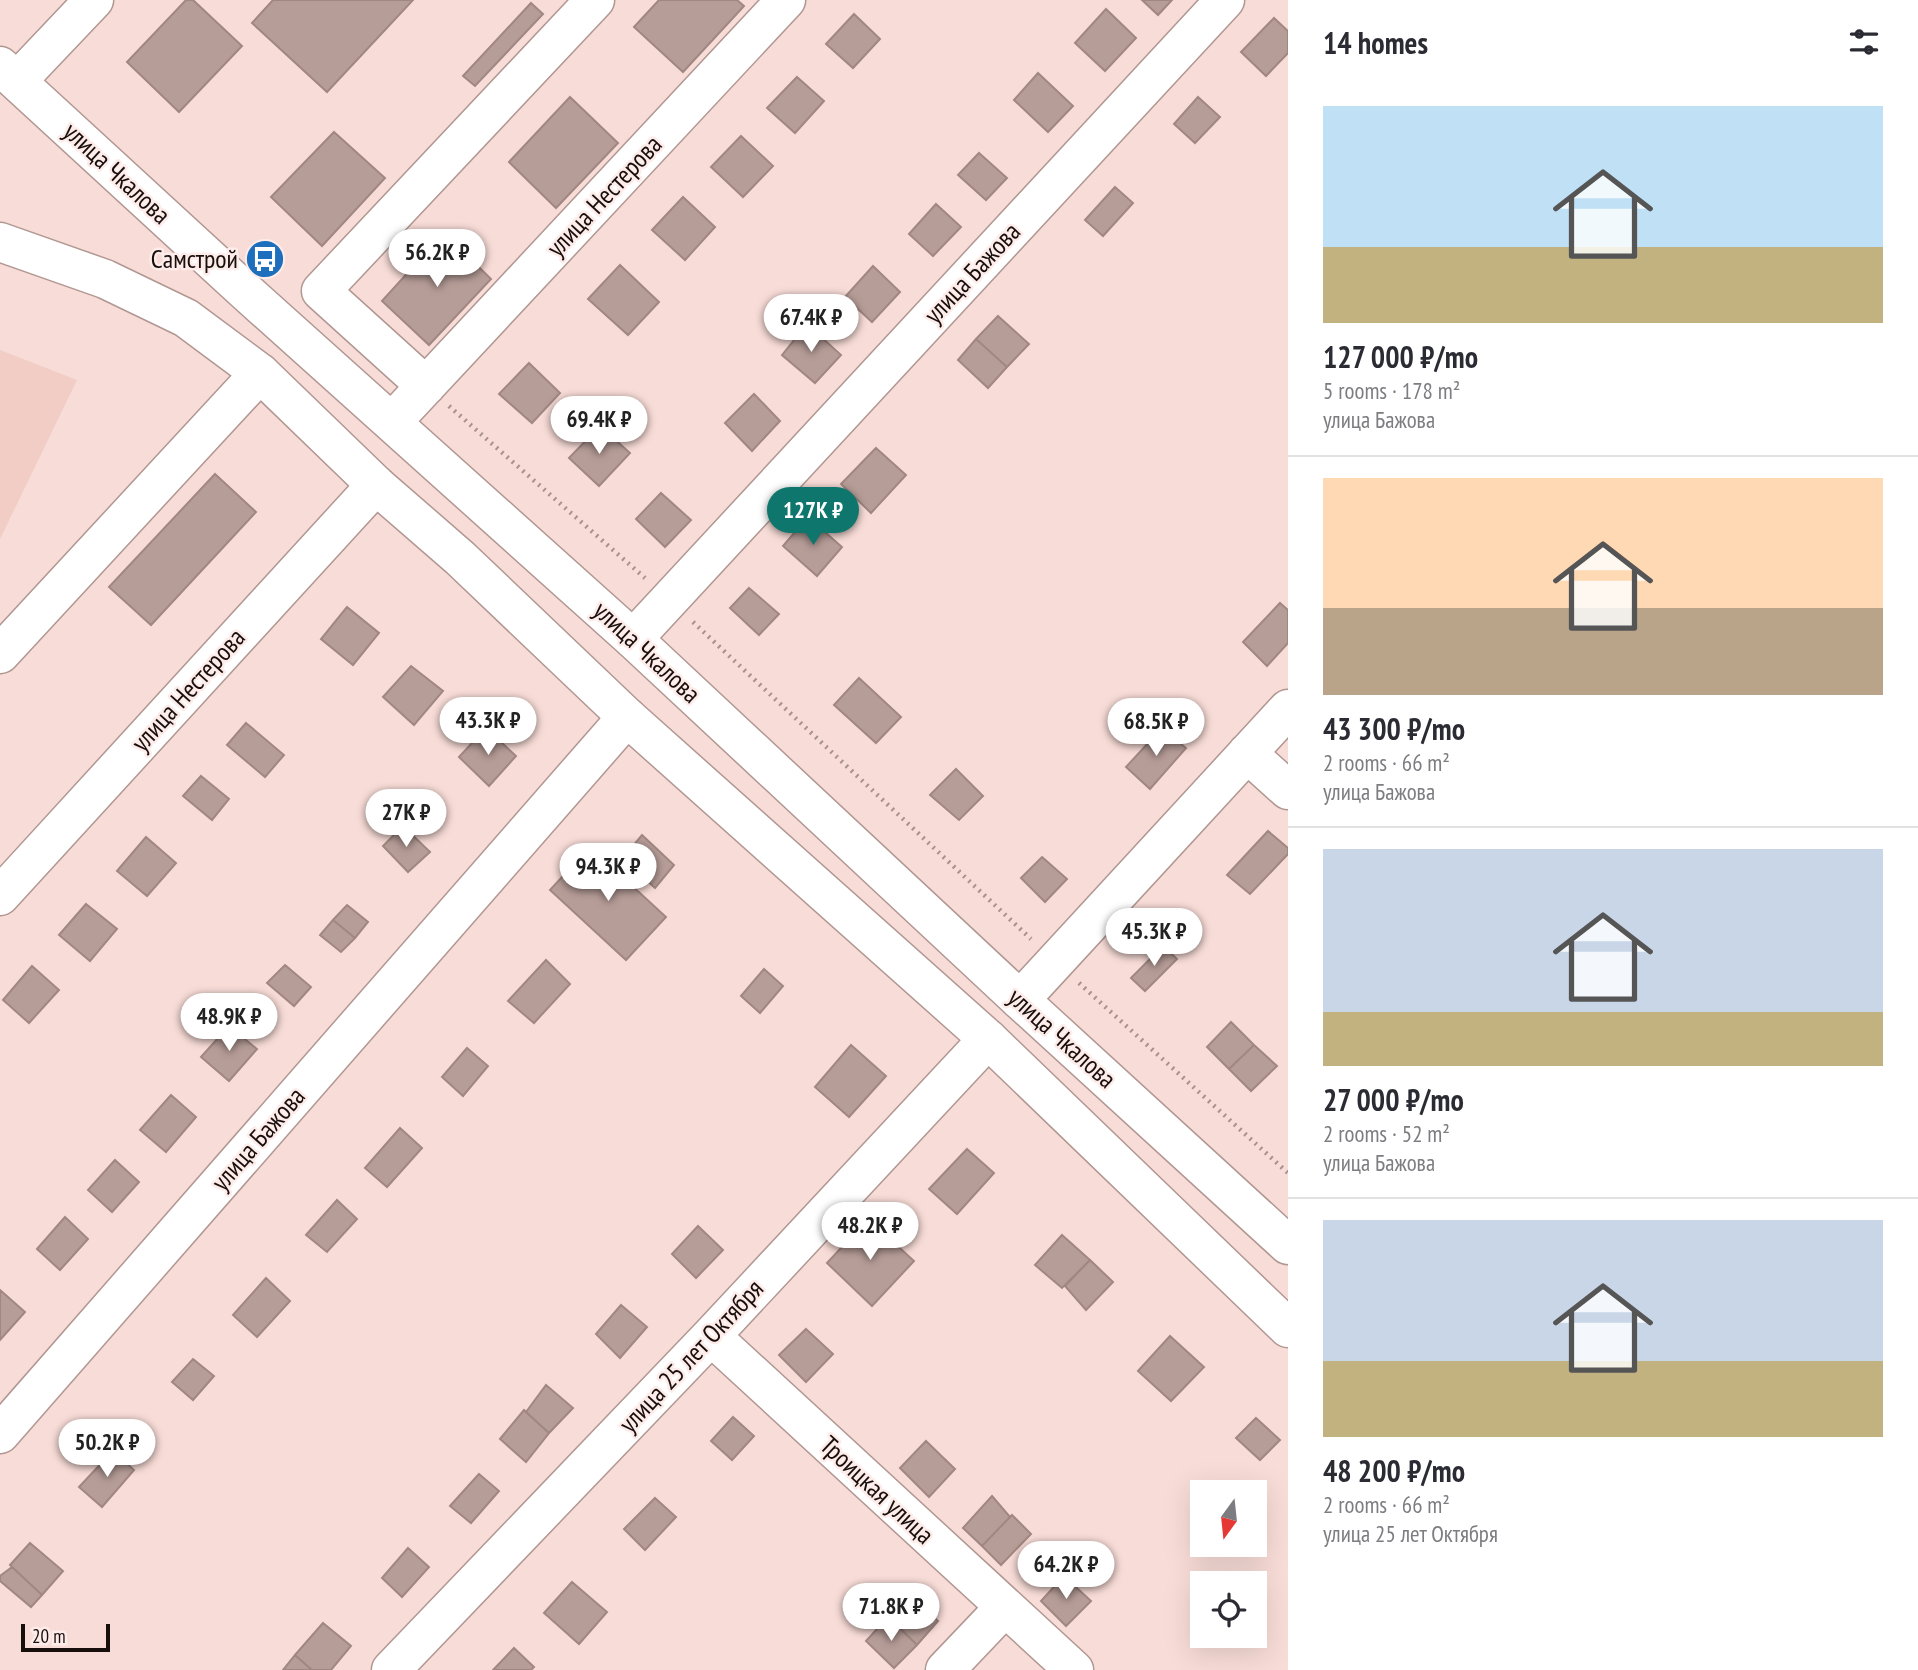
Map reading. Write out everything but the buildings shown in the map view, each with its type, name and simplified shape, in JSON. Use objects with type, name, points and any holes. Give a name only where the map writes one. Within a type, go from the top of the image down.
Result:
[{"type":"street","points":[[9,73],[94,0]]},
{"type":"street","points":[[287,328],[595,0]]},
{"type":"street","name":"улица Нестерова","points":[[392,422],[786,0]]},
{"type":"street","name":"улица Бажова","points":[[633,639],[1225,0]]},
{"type":"street","name":"улица Чкалова","points":[[9,73],[139,195],[633,639],[1020,1000],[1288,1245]]},
{"type":"street","name":"улица Чкалова","points":[[0,242],[105,279],[186,318],[261,373],[376,485],[460,558],[627,717],[988,1039],[1288,1328]]},
{"type":"street","points":[[321,291],[426,386]]},
{"type":"street","points":[[0,654],[261,373]]},
{"type":"street","name":"улица Нестерова","points":[[0,896],[376,485]]},
{"type":"street","points":[[1020,1000],[1288,709]]},
{"type":"street","name":"улица Бажова","points":[[0,1434],[627,717]]},
{"type":"street","points":[[1247,753],[1288,790]]},
{"type":"street","name":"улица 25 лет Октября","points":[[391,1670],[711,1336],[988,1039]]},
{"type":"street","name":"Троицкая улица","points":[[711,1336],[1074,1670]]},
{"type":"street","points":[[945,1670],[1004,1608]]},
{"type":"path","points":[[426,386],[669,599],[1055,961],[1288,1173]]},
{"type":"shaded area","points":[[0,350],[77,380],[0,539]]},
{"type":"place","name":"Самстрой","points":[[265,259]]}]
